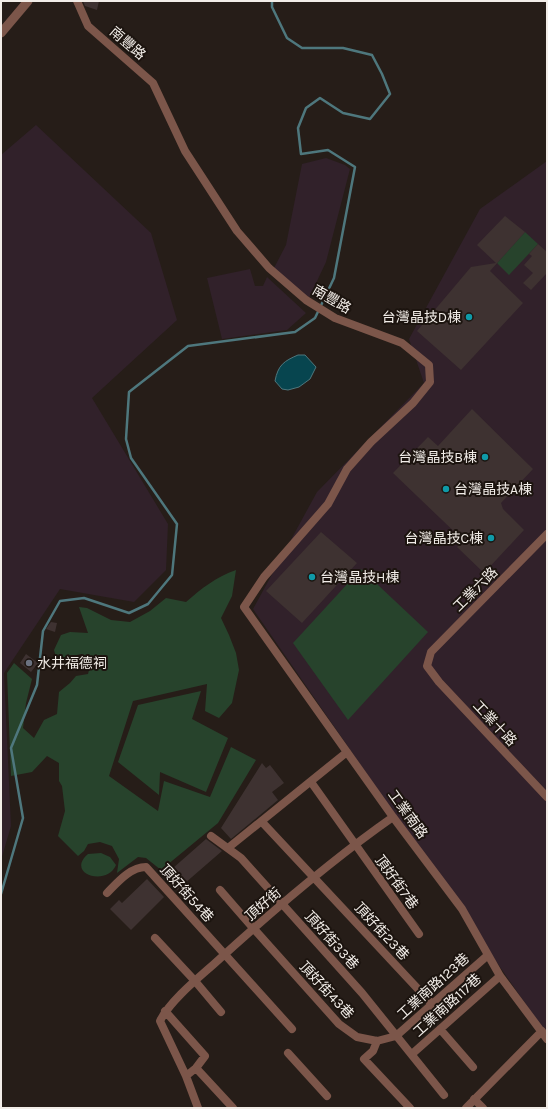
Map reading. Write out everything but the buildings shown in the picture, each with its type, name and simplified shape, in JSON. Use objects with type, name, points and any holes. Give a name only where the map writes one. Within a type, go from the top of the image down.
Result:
[{"type":"street","points":[[1,33],[28,1]]},
{"type":"street","name":"南豐路","points":[[77,1],[88,26],[153,82],[185,151],[237,231],[269,268],[306,300],[335,318],[402,343],[429,365],[430,382],[413,403],[371,442],[347,469],[328,504],[264,577],[244,607]]},
{"type":"street","name":"工業六路","points":[[427,666],[431,652],[547,534]]},
{"type":"street","name":"工業南路","points":[[244,607],[393,817],[462,910],[500,976],[547,1039]]},
{"type":"street","name":"工業十路","points":[[427,666],[439,682],[547,797]]},
{"type":"street","points":[[228,848],[347,752]]},
{"type":"street","name":"頂好街7巷","points":[[311,782],[419,934]]},
{"type":"street","name":"頂好街","points":[[186,1076],[160,1021],[165,1011],[224,954],[313,877],[354,844],[393,817]]},
{"type":"street","name":"頂好街23巷","points":[[262,822],[432,1004]]},
{"type":"street","name":"頂好街33巷","points":[[211,836],[241,858],[362,993],[444,1095]]},
{"type":"street","name":"頂好街54巷","points":[[107,893],[135,870],[146,867],[224,954]]},
{"type":"street","name":"頂好街43巷","points":[[220,890],[339,1024],[357,1037],[377,1041],[396,1036]]},
{"type":"street","points":[[155,938],[195,981],[221,1012]]},
{"type":"street","points":[[224,954],[292,1029]]},
{"type":"street","name":"工業南路123巷","points":[[396,1036],[488,955]]},
{"type":"street","name":"工業南路117巷","points":[[412,1054],[500,976]]},
{"type":"street","points":[[165,1011],[205,1056],[196,1068],[186,1076],[198,1108]]},
{"type":"street","points":[[440,1029],[473,1067]]},
{"type":"street","points":[[466,1108],[542,1031]]},
{"type":"street","points":[[377,1041],[373,1051],[364,1059],[410,1108]]},
{"type":"street","points":[[288,1053],[327,1096]]},
{"type":"street","points":[[196,1068],[233,1108]]},
{"type":"street","points":[[474,1099],[483,1108]]},
{"type":"shaded area","points":[[36,125],[151,233],[177,320],[92,398],[168,524],[166,570],[134,602],[60,589],[4,673],[11,826],[1,860],[1,155]]},
{"type":"shaded area","points":[[326,158],[345,165],[350,169],[326,262],[309,298],[274,268],[286,245],[302,164]]},
{"type":"shaded area","points":[[547,161],[547,1035],[253,609],[317,492],[424,383],[409,339],[480,209]]},
{"type":"shaded area","points":[[250,269],[255,286],[263,286],[267,277],[306,313],[287,330],[222,339],[207,278]]},
{"type":"green space","points":[[525,232],[538,244],[509,275],[497,263]]},
{"type":"green space","points":[[361,569],[428,632],[348,720],[293,643]]},
{"type":"green space","points":[[236,570],[232,596],[221,618],[236,653],[239,670],[232,703],[219,718],[205,711],[207,684],[133,701],[109,776],[158,811],[164,781],[210,797],[231,747],[256,760],[218,823],[161,870],[146,858],[138,857],[117,873],[119,859],[112,846],[100,842],[88,844],[84,851],[78,856],[58,836],[65,811],[62,786],[59,781],[59,763],[47,756],[32,772],[11,776],[7,673],[14,663],[32,679],[26,703],[23,728],[34,738],[44,720],[57,714],[59,692],[76,676],[88,674],[91,662],[81,654],[73,656],[62,662],[56,657],[54,650],[61,635],[70,632],[88,633],[79,607],[87,608],[111,620],[130,622],[150,611],[166,598],[186,602],[210,583]]},
{"type":"green space","points":[[201,691],[192,719],[228,738],[206,792],[160,772],[159,795],[118,762],[138,705]]},
{"type":"green space","points":[[101,853],[110,857],[116,865],[111,872],[105,875],[97,876],[84,872],[81,867],[82,861],[88,854]]},
{"type":"water","points":[[298,355],[305,355],[316,367],[310,379],[299,387],[288,390],[282,389],[275,381],[278,371],[282,364]]},
{"type":"waterway","points":[[1,894],[23,818],[11,748],[37,685],[43,631],[60,601],[84,598],[129,613],[148,604],[172,575],[177,524],[131,458],[126,439],[129,392],[188,346],[295,332],[315,318],[334,278],[355,167],[328,150],[301,154],[298,128],[306,108],[320,98],[343,113],[370,119],[390,94],[372,55],[343,48],[302,48],[287,38],[272,7],[272,1]]},
{"type":"place","name":"台灣晶技D棟","points":[[469,317]]},
{"type":"place","name":"台灣晶技B棟","points":[[485,457]]},
{"type":"place","name":"台灣晶技A棟","points":[[446,489]]},
{"type":"place","name":"台灣晶技C棟","points":[[491,538]]},
{"type":"place","name":"台灣晶技H棟","points":[[312,577]]},
{"type":"place","name":"水井福德祠","points":[[29,663]]}]
